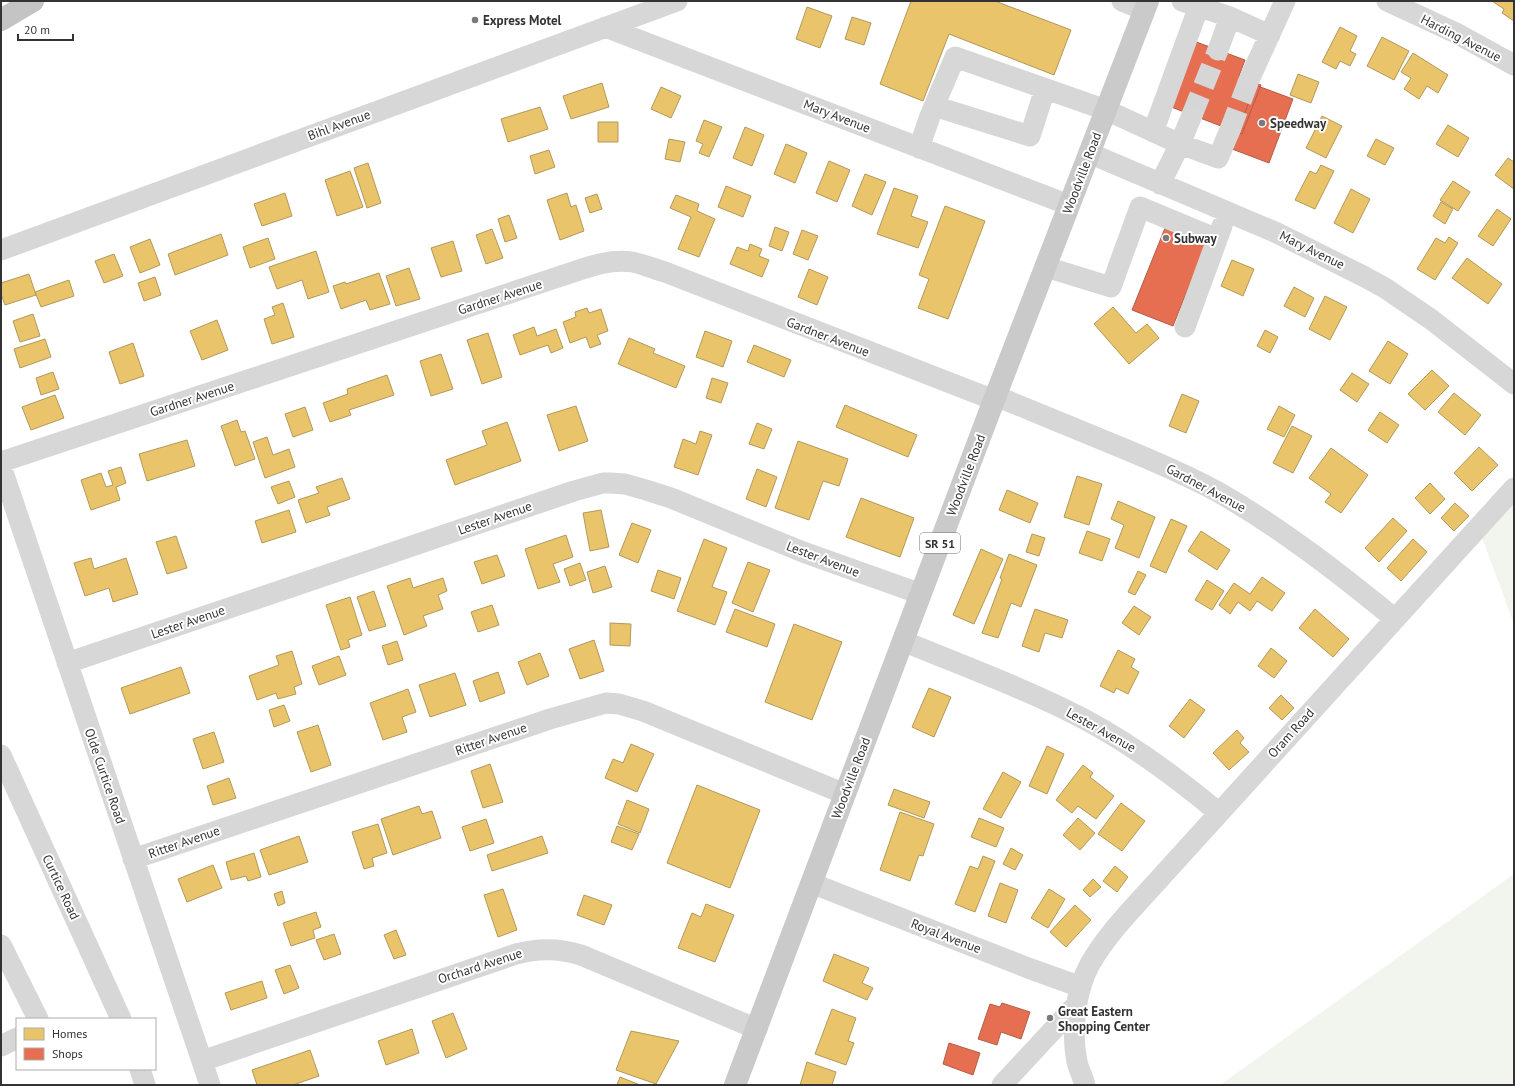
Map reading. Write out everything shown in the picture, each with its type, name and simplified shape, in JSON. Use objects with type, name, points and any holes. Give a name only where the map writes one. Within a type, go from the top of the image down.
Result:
[{"type":"highway","points":[[1,20],[18,12],[33,1]]},
{"type":"main road","name":"Woodville Road","points":[[735,1085],[995,398],[1146,6]]},
{"type":"street","name":"Bihl Avenue","points":[[1,250],[677,1]]},
{"type":"street","points":[[1122,1],[1146,6]]},
{"type":"street","points":[[1249,80],[1285,1]]},
{"type":"street","name":"Harding Avenue","points":[[1387,1],[1456,33],[1514,65]]},
{"type":"street","points":[[1209,7],[1270,35]]},
{"type":"street","points":[[1209,7],[1218,50]]},
{"type":"street","points":[[1153,132],[1209,7]]},
{"type":"street","name":"Mary Avenue","points":[[606,27],[1069,205]]},
{"type":"street","points":[[919,148],[934,106],[955,57],[1106,110],[1180,144],[1218,158],[1230,130]]},
{"type":"street","points":[[934,106],[1030,136],[1044,89]]},
{"type":"street","points":[[1160,184],[1180,144],[1192,115]]},
{"type":"street","name":"Mary Avenue","points":[[1089,154],[1277,233],[1385,288],[1432,320],[1514,384]]},
{"type":"street","points":[[1046,267],[1111,287],[1140,207],[1217,239]]},
{"type":"street","points":[[1185,327],[1228,212]]},
{"type":"street","name":"Gardner Avenue","points":[[1,462],[561,276],[603,264],[632,262],[665,272],[995,398],[1155,462],[1217,492],[1251,512],[1345,578],[1395,619]]},
{"type":"street","name":"Olde Curtice Road","points":[[1,466],[210,1085]]},
{"type":"street","name":"Lester Avenue","points":[[67,662],[566,494],[603,483],[625,484],[671,498],[803,552],[921,594]]},
{"type":"street","name":"Oram Road","points":[[1079,995],[1090,964],[1120,924],[1514,488]]},
{"type":"street","name":"Lester Avenue","points":[[903,641],[1032,695],[1083,719],[1156,762],[1219,813]]},
{"type":"street","name":"Ritter Avenue","points":[[133,859],[543,722],[606,703],[619,704],[642,711],[845,794]]},
{"type":"street","name":"Curtice Road","points":[[1,754],[121,1018]]},
{"type":"street","name":"Royal Avenue","points":[[812,883],[1028,968],[1079,995]]},
{"type":"street","points":[[1,945],[38,1018]]},
{"type":"street","name":"Orchard Avenue","points":[[202,1061],[516,954],[531,950],[544,949],[570,952],[581,955],[757,1029]]},
{"type":"street","points":[[1002,1085],[1079,995]]},
{"type":"street","points":[[1079,995],[1074,1022],[1074,1042],[1077,1063],[1085,1085]]},
{"type":"street","points":[[1,1046],[16,1038]]},
{"type":"street","points":[[140,1070],[145,1085]]},
{"type":"shaded area","points":[[1514,487],[1514,624],[1478,527]]},
{"type":"shaded area","points":[[1514,874],[1514,1085],[1220,1085]]},
{"type":"building: Homes","points":[[911,1],[995,1],[1071,30],[1054,75],[949,34],[923,101],[880,84]]},
{"type":"building: Homes","points":[[1492,1],[1514,1],[1514,21],[1502,13],[1504,9]]},
{"type":"building: Homes","points":[[807,7],[832,16],[820,48],[796,39]]},
{"type":"building: Homes","points":[[852,17],[871,23],[864,45],[845,39]]},
{"type":"building: Homes","points":[[1340,27],[1357,36],[1350,51],[1356,54],[1350,66],[1340,61],[1336,69],[1322,62]]},
{"type":"building: Homes","points":[[1382,37],[1409,51],[1394,80],[1367,66]]},
{"type":"building: Homes","points":[[1413,53],[1448,75],[1438,93],[1427,86],[1419,99],[1404,89],[1411,78],[1401,72]]},
{"type":"building: Homes","points":[[1298,74],[1319,82],[1311,103],[1290,95]]},
{"type":"building: Homes","points":[[602,83],[609,107],[571,119],[563,96]]},
{"type":"building: Homes","points":[[661,87],[681,96],[671,118],[651,109]]},
{"type":"building: Homes","points":[[540,107],[548,129],[508,142],[501,119]]},
{"type":"building: Homes","points":[[1322,116],[1342,126],[1326,158],[1306,148]]},
{"type":"building: Homes","points":[[704,120],[722,127],[709,157],[699,153],[703,144],[696,141]]},
{"type":"building: Homes","points":[[598,122],[618,122],[618,142],[598,142]]},
{"type":"building: Homes","points":[[1448,125],[1469,138],[1458,157],[1436,144]]},
{"type":"building: Homes","points":[[745,127],[764,135],[752,166],[733,158]]},
{"type":"building: Homes","points":[[669,139],[685,142],[680,162],[665,159]]},
{"type":"building: Homes","points":[[1376,139],[1394,148],[1385,165],[1367,156]]},
{"type":"building: Homes","points":[[786,144],[807,153],[795,183],[774,174]]},
{"type":"building: Homes","points":[[549,150],[555,167],[535,174],[530,156]]},
{"type":"building: Homes","points":[[1508,158],[1514,162],[1514,189],[1495,175]]},
{"type":"building: Homes","points":[[829,161],[850,170],[837,202],[816,193]]},
{"type":"building: Homes","points":[[368,163],[381,203],[367,208],[354,168]]},
{"type":"building: Homes","points":[[1321,165],[1334,171],[1315,209],[1295,200],[1310,171],[1316,174]]},
{"type":"building: Homes","points":[[350,171],[363,207],[337,216],[325,180]]},
{"type":"building: Homes","points":[[865,174],[886,182],[872,215],[852,206]]},
{"type":"building: Homes","points":[[1453,181],[1470,192],[1458,211],[1440,200]]},
{"type":"building: Homes","points":[[726,186],[751,196],[743,217],[718,207]]},
{"type":"building: Homes","points":[[894,188],[918,196],[911,216],[928,222],[918,248],[877,234]]},
{"type":"building: Homes","points":[[1351,189],[1370,199],[1353,233],[1334,223]]},
{"type":"building: Homes","points":[[285,193],[292,216],[262,226],[254,204]]},
{"type":"building: Homes","points":[[567,193],[571,207],[576,205],[584,231],[560,240],[547,200]]},
{"type":"building: Homes","points":[[597,194],[602,209],[590,213],[585,198]]},
{"type":"building: Homes","points":[[676,195],[699,204],[697,211],[715,219],[699,257],[678,249],[691,217],[670,208]]},
{"type":"building: Homes","points":[[1441,202],[1453,209],[1445,224],[1433,216]]},
{"type":"building: Homes","points":[[945,206],[985,221],[948,319],[918,308],[929,279],[919,275]]},
{"type":"building: Homes","points":[[1497,209],[1511,219],[1493,246],[1478,236]]},
{"type":"building: Homes","points":[[509,215],[517,238],[505,242],[498,219]]},
{"type":"building: Homes","points":[[775,227],[789,232],[782,251],[769,246]]},
{"type":"building: Homes","points":[[492,229],[503,258],[486,264],[476,235]]},
{"type":"building: Homes","points":[[802,230],[818,236],[808,260],[793,254]]},
{"type":"building: Homes","points":[[221,234],[228,255],[175,275],[168,254]]},
{"type":"building: Homes","points":[[1449,237],[1458,243],[1435,280],[1417,269],[1436,238],[1445,243]]},
{"type":"building: Homes","points":[[268,238],[275,259],[250,268],[243,247]]},
{"type":"building: Homes","points":[[150,239],[160,265],[140,273],[130,247]]},
{"type":"building: Homes","points":[[453,241],[462,271],[441,277],[431,248]]},
{"type":"building: Homes","points":[[750,244],[762,249],[759,256],[769,260],[762,277],[730,264],[737,247],[748,251]]},
{"type":"building: Homes","points":[[316,251],[329,292],[308,299],[302,280],[277,289],[269,267]]},
{"type":"building: Homes","points":[[114,254],[123,276],[104,283],[95,261]]},
{"type":"building: Homes","points":[[1467,258],[1502,284],[1488,304],[1452,278]]},
{"type":"building: Homes","points":[[1232,260],[1254,269],[1243,296],[1221,286]]},
{"type":"building: Homes","points":[[409,268],[420,299],[396,306],[386,276]]},
{"type":"building: Homes","points":[[809,269],[828,277],[817,305],[798,297]]},
{"type":"building: Homes","points":[[379,273],[390,304],[370,310],[366,300],[341,309],[333,286],[345,282],[346,284]]},
{"type":"building: Homes","points":[[29,274],[36,295],[5,305],[1,294],[1,283]]},
{"type":"building: Homes","points":[[155,277],[161,295],[144,301],[138,283]]},
{"type":"building: Homes","points":[[69,280],[74,296],[41,307],[35,292]]},
{"type":"building: Homes","points":[[1294,287],[1314,298],[1305,317],[1284,306]]},
{"type":"building: Homes","points":[[1325,296],[1347,307],[1330,340],[1309,329]]},
{"type":"building: Homes","points":[[283,303],[294,337],[272,344],[264,319],[275,315],[272,307]]},
{"type":"building: Homes","points":[[1113,307],[1136,333],[1147,324],[1159,338],[1129,364],[1094,324]]},
{"type":"building: Homes","points":[[587,308],[589,313],[601,309],[608,331],[597,335],[601,344],[590,348],[586,337],[570,343],[563,322],[576,317],[575,312]]},
{"type":"building: Homes","points":[[33,314],[40,336],[20,342],[13,321]]},
{"type":"building: Homes","points":[[217,320],[228,350],[202,360],[190,331]]},
{"type":"building: Homes","points":[[534,327],[537,336],[556,329],[563,348],[551,353],[548,345],[520,355],[513,335]]},
{"type":"building: Homes","points":[[1265,330],[1278,337],[1270,353],[1257,346]]},
{"type":"building: Homes","points":[[705,331],[732,341],[723,367],[696,357]]},
{"type":"building: Homes","points":[[488,333],[502,377],[482,384],[467,340]]},
{"type":"building: Homes","points":[[629,338],[655,349],[653,353],[685,366],[676,388],[618,364]]},
{"type":"building: Homes","points":[[45,339],[51,357],[20,368],[14,349]]},
{"type":"building: Homes","points":[[1388,341],[1408,354],[1390,384],[1369,371]]},
{"type":"building: Homes","points":[[133,343],[144,376],[120,384],[109,352]]},
{"type":"building: Homes","points":[[754,345],[791,360],[784,377],[747,362]]},
{"type":"building: Homes","points":[[441,354],[453,389],[431,396],[420,361]]},
{"type":"building: Homes","points":[[1432,370],[1449,386],[1425,410],[1408,394]]},
{"type":"building: Homes","points":[[53,372],[59,389],[41,395],[36,378]]},
{"type":"building: Homes","points":[[1352,373],[1369,384],[1357,402],[1340,390]]},
{"type":"building: Homes","points":[[387,375],[394,395],[349,410],[351,415],[330,422],[323,403],[348,394],[347,389]]},
{"type":"building: Homes","points":[[712,378],[728,383],[721,403],[706,398]]},
{"type":"building: Homes","points":[[1454,393],[1481,415],[1465,435],[1438,412]]},
{"type":"building: Homes","points":[[1182,394],[1199,401],[1186,433],[1169,426]]},
{"type":"building: Homes","points":[[55,395],[64,418],[31,430],[22,407]]},
{"type":"building: Homes","points":[[845,405],[917,435],[908,457],[836,427]]},
{"type":"building: Homes","points":[[576,406],[588,441],[559,451],[547,415]]},
{"type":"building: Homes","points":[[1279,406],[1295,415],[1284,437],[1267,429]]},
{"type":"building: Homes","points":[[305,407],[313,430],[293,437],[285,414]]},
{"type":"building: Homes","points":[[1380,412],[1399,425],[1387,443],[1368,430]]},
{"type":"building: Homes","points":[[237,420],[241,432],[245,431],[255,459],[235,466],[221,426]]},
{"type":"building: Homes","points":[[507,422],[521,461],[455,485],[446,460],[487,445],[482,431]]},
{"type":"building: Homes","points":[[757,423],[772,429],[764,449],[749,444]]},
{"type":"building: Homes","points":[[1292,426],[1312,436],[1293,473],[1273,463]]},
{"type":"building: Homes","points":[[700,431],[712,435],[698,475],[674,467],[683,439],[696,444]]},
{"type":"building: Homes","points":[[267,437],[273,455],[289,449],[295,467],[265,478],[253,442]]},
{"type":"building: Homes","points":[[187,440],[195,466],[147,481],[139,454]]},
{"type":"building: Homes","points":[[798,441],[848,459],[839,486],[823,481],[809,520],[775,508]]},
{"type":"building: Homes","points":[[1479,447],[1498,465],[1472,491],[1454,473]]},
{"type":"building: Homes","points":[[1331,448],[1368,475],[1341,513],[1325,502],[1331,494],[1309,478]]},
{"type":"building: Homes","points":[[121,467],[126,483],[116,487],[120,500],[91,510],[81,480],[101,473],[106,487],[113,485],[108,471]]},
{"type":"building: Homes","points":[[757,469],[777,477],[766,507],[746,499]]},
{"type":"building: Homes","points":[[1077,476],[1102,484],[1089,525],[1064,517]]},
{"type":"building: Homes","points":[[342,478],[350,499],[327,507],[330,515],[306,523],[298,500],[319,493],[316,487]]},
{"type":"building: Homes","points":[[289,481],[295,497],[278,504],[271,487]]},
{"type":"building: Homes","points":[[1430,483],[1445,499],[1430,514],[1415,498]]},
{"type":"building: Homes","points":[[1007,490],[1038,503],[1030,523],[999,510]]},
{"type":"building: Homes","points":[[861,498],[914,518],[900,557],[846,537]]},
{"type":"building: Homes","points":[[1118,501],[1155,517],[1139,558],[1115,548],[1124,525],[1111,519]]},
{"type":"building: Homes","points":[[1455,503],[1469,516],[1454,531],[1441,518]]},
{"type":"building: Homes","points":[[289,510],[296,532],[262,543],[255,521]]},
{"type":"building: Homes","points":[[601,510],[609,547],[590,551],[583,513]]},
{"type":"building: Homes","points":[[1393,518],[1407,531],[1379,562],[1365,548]]},
{"type":"building: Homes","points":[[1171,519],[1187,526],[1166,573],[1150,566]]},
{"type":"building: Homes","points":[[632,523],[651,530],[638,563],[619,555]]},
{"type":"building: Homes","points":[[1087,531],[1110,539],[1102,561],[1079,553]]},
{"type":"building: Homes","points":[[1201,531],[1230,550],[1217,570],[1188,551]]},
{"type":"building: Homes","points":[[1032,534],[1045,538],[1039,556],[1026,552]]},
{"type":"building: Homes","points":[[566,535],[573,557],[553,564],[560,582],[538,589],[525,549]]},
{"type":"building: Homes","points":[[176,536],[187,568],[167,574],[156,542]]},
{"type":"building: Homes","points":[[704,539],[727,548],[712,587],[727,592],[715,625],[677,611]]},
{"type":"building: Homes","points":[[1413,539],[1427,552],[1401,581],[1387,568]]},
{"type":"building: Homes","points":[[981,549],[1003,559],[974,624],[953,615]]},
{"type":"building: Homes","points":[[1009,554],[1037,565],[1021,607],[1011,603],[998,638],[982,633],[1002,579],[1000,578]]},
{"type":"building: Homes","points":[[497,555],[505,576],[482,584],[474,562]]},
{"type":"building: Homes","points":[[91,558],[94,569],[126,558],[138,594],[113,602],[109,588],[85,596],[74,563]]},
{"type":"building: Homes","points":[[748,562],[770,570],[753,612],[732,603]]},
{"type":"building: Homes","points":[[580,563],[586,580],[570,586],[564,569]]},
{"type":"building: Homes","points":[[605,566],[612,587],[593,593],[587,572]]},
{"type":"building: Homes","points":[[658,570],[681,578],[674,599],[651,591]]},
{"type":"building: Homes","points":[[1138,571],[1146,575],[1135,595],[1128,592]]},
{"type":"building: Homes","points":[[1262,577],[1285,593],[1272,611],[1257,601],[1250,611],[1238,602],[1230,614],[1219,605],[1234,583],[1250,594]]},
{"type":"building: Homes","points":[[410,578],[413,588],[443,578],[447,591],[438,595],[443,609],[423,616],[427,626],[404,635],[387,586]]},
{"type":"building: Homes","points":[[1207,580],[1224,591],[1212,610],[1195,600]]},
{"type":"building: Homes","points":[[374,591],[386,626],[369,631],[357,597]]},
{"type":"building: Homes","points":[[350,597],[362,635],[348,640],[350,647],[341,650],[326,605]]},
{"type":"building: Homes","points":[[492,605],[499,625],[478,632],[471,612]]},
{"type":"building: Homes","points":[[1134,606],[1151,617],[1139,635],[1122,623]]},
{"type":"building: Homes","points":[[735,609],[775,624],[767,647],[726,632]]},
{"type":"building: Homes","points":[[1035,609],[1068,620],[1062,638],[1045,633],[1039,652],[1022,646]]},
{"type":"building: Homes","points":[[1315,609],[1349,639],[1333,657],[1299,628]]},
{"type":"building: Homes","points":[[610,623],[631,624],[630,646],[610,645]]},
{"type":"building: Homes","points":[[794,624],[842,642],[812,720],[765,702]]},
{"type":"building: Homes","points":[[594,640],[604,671],[580,679],[569,649]]},
{"type":"building: Homes","points":[[397,641],[403,660],[388,665],[382,646]]},
{"type":"building: Homes","points":[[1271,648],[1287,661],[1274,678],[1258,666]]},
{"type":"building: Homes","points":[[1118,650],[1135,659],[1131,667],[1139,672],[1128,694],[1116,688],[1114,693],[1100,686]]},
{"type":"building: Homes","points":[[292,651],[302,684],[294,687],[296,694],[278,699],[276,693],[257,700],[249,676],[279,665],[276,656]]},
{"type":"building: Homes","points":[[540,653],[549,676],[527,685],[518,662]]},
{"type":"building: Homes","points":[[339,656],[346,675],[319,685],[312,666]]},
{"type":"building: Homes","points":[[181,667],[190,693],[130,714],[121,688]]},
{"type":"building: Homes","points":[[498,672],[505,693],[480,702],[473,681]]},
{"type":"building: Homes","points":[[455,673],[466,705],[430,717],[419,685]]},
{"type":"building: Homes","points":[[929,688],[951,697],[934,737],[912,727]]},
{"type":"building: Homes","points":[[408,689],[416,712],[402,717],[407,732],[383,740],[370,703]]},
{"type":"building: Homes","points":[[1281,695],[1294,708],[1282,720],[1269,708]]},
{"type":"building: Homes","points":[[1190,699],[1205,710],[1184,738],[1169,726]]},
{"type":"building: Homes","points":[[284,705],[290,721],[274,727],[269,710]]},
{"type":"building: Homes","points":[[318,725],[331,765],[311,772],[297,732]]},
{"type":"building: Homes","points":[[1237,730],[1244,738],[1240,743],[1249,752],[1229,770],[1213,753]]},
{"type":"building: Homes","points":[[214,732],[224,762],[203,769],[193,739]]},
{"type":"building: Homes","points":[[631,744],[654,754],[637,792],[605,778],[613,759],[623,763]]},
{"type":"building: Homes","points":[[1047,746],[1064,754],[1047,794],[1029,786]]},
{"type":"building: Homes","points":[[490,764],[503,802],[483,808],[471,771]]},
{"type":"building: Homes","points":[[1083,765],[1093,773],[1090,777],[1114,796],[1096,819],[1078,806],[1072,813],[1056,800]]},
{"type":"building: Homes","points":[[1003,772],[1021,782],[1001,818],[983,809]]},
{"type":"building: Homes","points":[[229,778],[236,798],[213,805],[207,786]]},
{"type":"building: Homes","points":[[697,785],[760,810],[730,888],[667,863]]},
{"type":"building: Homes","points":[[894,789],[930,802],[924,818],[888,805]]},
{"type":"building: Homes","points":[[627,800],[649,809],[640,833],[618,824]]},
{"type":"building: Homes","points":[[1121,803],[1145,821],[1122,851],[1098,834]]},
{"type":"building: Homes","points":[[419,806],[422,814],[432,811],[441,838],[393,855],[381,819]]},
{"type":"building: Homes","points":[[900,812],[934,824],[923,856],[919,855],[910,881],[880,870]]},
{"type":"building: Homes","points":[[979,818],[1004,828],[996,847],[971,837]]},
{"type":"building: Homes","points":[[1078,818],[1095,833],[1080,850],[1063,835]]},
{"type":"building: Homes","points":[[486,819],[494,843],[470,851],[462,827]]},
{"type":"building: Homes","points":[[378,824],[387,853],[372,858],[374,866],[364,869],[352,832]]},
{"type":"building: Homes","points":[[617,826],[639,834],[632,850],[611,842]]},
{"type":"building: Homes","points":[[299,836],[308,862],[269,875],[260,850]]},
{"type":"building: Homes","points":[[542,836],[548,853],[492,871],[487,855]]},
{"type":"building: Homes","points":[[1011,848],[1023,855],[1015,870],[1003,864]]},
{"type":"building: Homes","points":[[254,853],[261,877],[248,881],[246,876],[231,880],[226,862]]},
{"type":"building: Homes","points":[[983,856],[995,861],[975,912],[955,904],[970,866],[978,869]]},
{"type":"building: Homes","points":[[213,865],[222,888],[187,902],[178,879]]},
{"type":"building: Homes","points":[[1115,866],[1128,877],[1117,892],[1103,881]]},
{"type":"building: Homes","points":[[1093,879],[1101,887],[1090,897],[1083,890]]},
{"type":"building: Homes","points":[[1000,883],[1018,890],[1006,923],[988,916]]},
{"type":"building: Homes","points":[[503,889],[517,930],[498,937],[484,895]]},
{"type":"building: Homes","points":[[1049,889],[1065,899],[1048,928],[1031,918]]},
{"type":"building: Homes","points":[[282,891],[285,903],[278,906],[274,894]]},
{"type":"building: Homes","points":[[584,895],[612,905],[604,925],[577,915]]},
{"type":"building: Homes","points":[[706,904],[734,915],[715,962],[678,948],[692,913],[701,917]]},
{"type":"building: Homes","points":[[1075,905],[1091,920],[1066,947],[1050,932]]},
{"type":"building: Homes","points":[[316,912],[321,927],[313,930],[315,938],[291,946],[283,923]]},
{"type":"building: Homes","points":[[396,930],[406,955],[394,959],[384,935]]},
{"type":"building: Homes","points":[[334,934],[341,954],[324,960],[316,940]]},
{"type":"building: Homes","points":[[834,954],[869,968],[862,983],[873,988],[867,1000],[823,981]]},
{"type":"building: Homes","points":[[290,965],[299,988],[284,994],[275,970]]},
{"type":"building: Homes","points":[[262,981],[267,998],[231,1010],[225,993]]},
{"type":"building: Homes","points":[[832,1009],[856,1018],[848,1041],[854,1043],[846,1065],[815,1054]]},
{"type":"building: Homes","points":[[453,1013],[467,1049],[446,1058],[432,1021]]},
{"type":"building: Homes","points":[[412,1029],[419,1053],[386,1065],[378,1041]]},
{"type":"building: Homes","points":[[631,1031],[679,1041],[656,1084],[616,1070]]},
{"type":"building: Homes","points":[[310,1050],[319,1076],[293,1085],[257,1085],[252,1070]]},
{"type":"building: Homes","points":[[807,1062],[836,1072],[832,1085],[800,1085]]},
{"type":"building: Homes","points":[[620,1077],[640,1085],[617,1085]]},
{"type":"building: Shops","points":[[1191,40],[1245,60],[1239,76],[1261,85],[1242,134],[1166,105]]},
{"type":"building: Shops","points":[[1255,85],[1293,99],[1269,163],[1232,149]]},
{"type":"building: Shops","points":[[1165,228],[1206,244],[1173,326],[1132,310]]},
{"type":"building: Shops","points":[[1002,1003],[1030,1012],[1021,1039],[1001,1032],[997,1045],[978,1039],[990,1004],[1000,1007]]},
{"type":"building: Shops","points":[[949,1043],[980,1053],[973,1075],[943,1064]]},
{"type":"tunnel","points":[[1192,115],[1218,50]]},
{"type":"tunnel","points":[[1230,130],[1249,80]]},
{"type":"place","name":"Express Motel","points":[[475,20]]},
{"type":"place","name":"Speedway","points":[[1262,123]]},
{"type":"place","name":"Subway","points":[[1166,238]]},
{"type":"place","name":"Great Eastern Shopping Center","points":[[1050,1018]]}]
